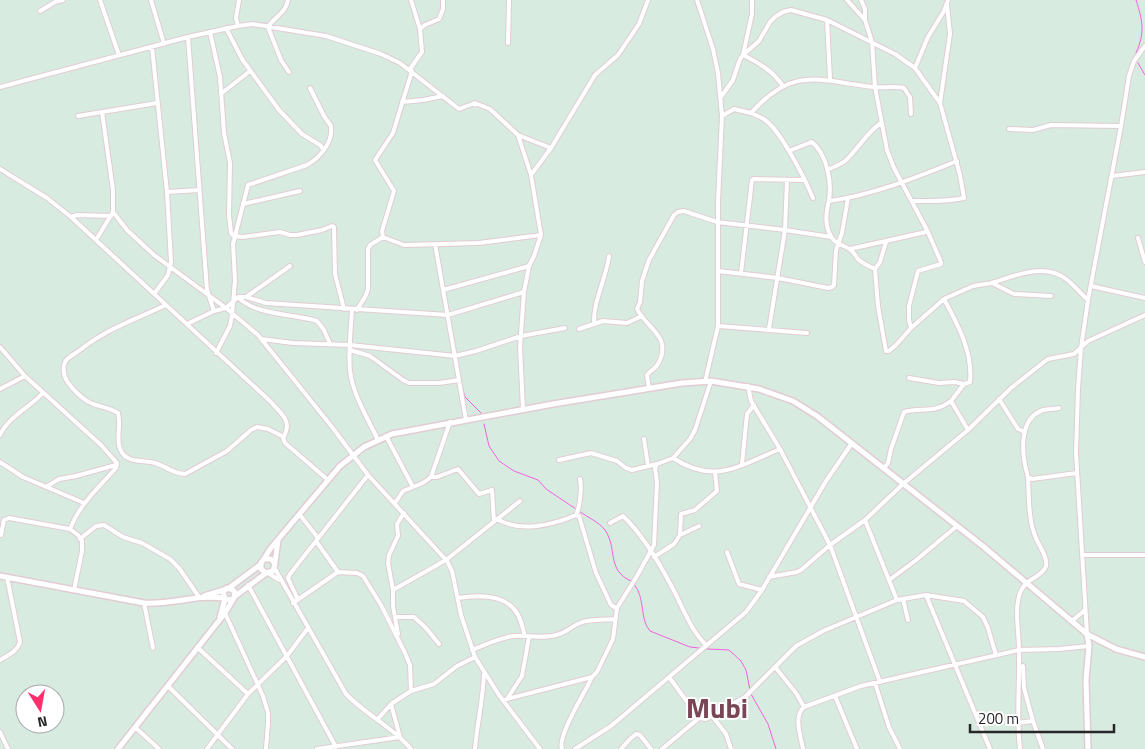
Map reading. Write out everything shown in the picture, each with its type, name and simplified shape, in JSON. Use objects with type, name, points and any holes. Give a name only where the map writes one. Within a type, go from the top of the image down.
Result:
[{"type":"main road","points":[[220,618],[225,598],[223,592],[260,565],[270,549],[340,466],[353,454],[386,436],[523,409],[649,388],[708,381],[748,386],[776,394],[805,408],[957,526],[1087,634],[1116,649],[1145,657]]},
{"type":"main road","points":[[118,749],[225,613],[234,598],[248,585],[275,566],[278,541]]},
{"type":"main road","points":[[264,559],[269,558],[273,560],[275,566]]},
{"type":"main road","points":[[260,565],[262,570],[267,573]]},
{"type":"main road","points":[[0,576],[144,602],[163,603],[202,597],[231,600],[234,598]]},
{"type":"main road","points":[[202,597],[228,588],[234,591],[234,598]]},
{"type":"main road","points":[[1087,634],[1089,646],[1086,680],[1088,749]]},
{"type":"street","points":[[40,11],[55,2],[63,0]]},
{"type":"street","points":[[100,0],[119,55]]},
{"type":"street","points":[[151,0],[164,44]]},
{"type":"street","points":[[238,26],[236,18],[239,0]]},
{"type":"street","points":[[268,27],[284,11],[288,0]]},
{"type":"street","points":[[383,237],[382,231],[394,191],[375,160],[393,133],[411,70],[422,52],[420,29],[411,0]]},
{"type":"street","points":[[420,29],[425,24],[439,19],[443,9],[443,0]]},
{"type":"street","points":[[508,43],[510,0]]},
{"type":"street","points":[[531,175],[551,148],[595,75],[618,55],[639,24],[648,0]]},
{"type":"street","points":[[559,460],[591,453],[617,461],[626,468],[637,470],[673,458],[690,439],[695,430],[708,381],[718,326],[718,222],[722,116],[718,73],[713,49],[697,0]]},
{"type":"street","points":[[743,55],[752,14],[752,0]]},
{"type":"street","points":[[847,0],[865,20]]},
{"type":"street","points":[[861,0],[872,42],[875,87],[887,150],[894,168],[936,249],[941,264],[918,271],[909,306],[911,328]]},
{"type":"street","points":[[916,68],[928,37],[947,2]]},
{"type":"street","points":[[940,103],[950,34],[947,2]]},
{"type":"street","points":[[720,97],[733,80],[743,55],[759,40],[770,22],[784,12],[791,10],[802,11],[827,20],[872,42],[916,68],[940,103],[957,162],[964,198],[945,201],[912,201]]},
{"type":"street","points":[[827,20],[830,80]]},
{"type":"street","points":[[0,87],[188,37],[254,24],[326,36],[400,62],[459,109],[475,103],[490,109],[518,135],[551,148]]},
{"type":"street","points":[[268,27],[280,60],[289,72]]},
{"type":"street","points":[[226,28],[242,59],[279,110],[302,134],[320,145],[323,149]]},
{"type":"street","points":[[210,32],[217,59],[222,93],[224,133],[230,164],[229,216],[231,233],[234,236],[242,237],[280,232],[298,235],[334,227],[335,274],[344,309]]},
{"type":"street","points":[[188,37],[208,296],[214,311]]},
{"type":"street","points":[[1087,634],[1077,473],[1076,421],[1081,348],[1130,68],[1145,46]]},
{"type":"street","points":[[152,47],[167,192],[170,266],[168,276],[154,294]]},
{"type":"street","points":[[743,55],[760,63],[777,77],[783,86]]},
{"type":"street","points":[[222,93],[250,71]]},
{"type":"street","points":[[751,113],[767,96],[783,86],[804,80],[830,80],[875,87],[893,86],[904,88],[910,97],[911,114]]},
{"type":"street","points":[[216,353],[230,326],[235,280],[234,236],[246,190],[250,183],[307,165],[314,161],[329,142],[331,126],[310,88]]},
{"type":"street","points":[[402,102],[443,96]]},
{"type":"street","points":[[78,116],[157,102]]},
{"type":"street","points":[[722,116],[734,109],[751,113],[772,126],[789,151],[813,198]]},
{"type":"street","points":[[96,240],[112,214],[113,190],[102,112]]},
{"type":"street","points":[[827,170],[846,160],[866,136],[881,123]]},
{"type":"street","points":[[1009,129],[1033,130],[1051,126],[1121,126]]},
{"type":"street","points":[[518,135],[531,175],[540,235],[529,266],[524,292],[521,336],[523,409]]},
{"type":"street","points":[[789,151],[812,142],[820,151],[827,170],[829,183],[829,201],[826,216],[828,229],[831,237],[838,245],[850,249],[926,232]]},
{"type":"street","points":[[829,201],[848,198],[903,183],[957,162]]},
{"type":"street","points":[[0,169],[47,198],[71,217],[270,402],[287,422],[288,428],[284,437],[284,444],[328,480]]},
{"type":"street","points":[[1112,176],[1145,172]]},
{"type":"street","points":[[741,273],[752,180],[804,180]]},
{"type":"street","points":[[769,329],[785,230],[787,180]]},
{"type":"street","points":[[167,192],[199,190]]},
{"type":"street","points":[[243,204],[300,192]]},
{"type":"street","points":[[718,271],[778,278],[828,288],[832,287],[834,285],[836,250],[848,198]]},
{"type":"street","points":[[649,388],[647,375],[658,364],[662,352],[659,336],[637,309],[640,302],[645,270],[671,218],[678,212],[684,211],[718,222],[831,237]]},
{"type":"street","points":[[71,217],[77,214],[112,214],[154,255],[226,308],[261,339],[368,475],[446,560],[452,571],[475,657],[540,749]]},
{"type":"street","points":[[383,237],[404,245],[479,243],[540,235]]},
{"type":"street","points":[[378,440],[357,395],[350,373],[350,347],[354,309],[366,295],[368,289],[368,248],[383,237]]},
{"type":"street","points":[[1138,238],[1145,262]]},
{"type":"street","points":[[886,242],[880,262],[875,269],[878,306],[886,351],[896,346],[911,328],[944,299],[973,286],[992,283],[1014,294],[1051,296]]},
{"type":"street","points":[[435,244],[466,420]]},
{"type":"street","points":[[850,249],[858,259],[875,269]]},
{"type":"street","points":[[594,324],[595,310],[609,256]]},
{"type":"street","points":[[246,297],[290,266]]},
{"type":"street","points":[[442,290],[529,266]]},
{"type":"street","points":[[984,285],[1035,270],[1053,272],[1066,279],[1088,300]]},
{"type":"street","points":[[1091,286],[1145,298]]},
{"type":"street","points":[[187,324],[214,311],[226,308],[238,297],[246,297],[266,303],[448,315],[524,292]]},
{"type":"street","points":[[238,297],[247,305],[287,316],[317,321],[324,330],[330,344]]},
{"type":"street","points":[[909,378],[939,383],[954,382],[964,384],[968,384],[971,380],[968,352],[958,325],[944,299]]},
{"type":"street","points":[[166,305],[92,340],[66,360],[64,375],[83,398],[90,403],[112,409],[118,413],[119,446],[122,451],[134,462],[156,464],[180,474],[185,474],[227,451],[257,427],[284,437]]},
{"type":"street","points":[[769,577],[797,572],[865,520],[903,484],[968,430],[1011,388],[1046,360],[1074,354],[1088,341],[1145,315]]},
{"type":"street","points":[[579,329],[603,321],[627,324],[642,316]]},
{"type":"street","points":[[718,326],[769,329],[807,334]]},
{"type":"street","points":[[261,339],[454,356],[476,351],[521,336],[565,328]]},
{"type":"street","points":[[0,347],[25,376],[114,459],[116,468],[84,503],[70,529]]},
{"type":"street","points":[[350,347],[370,356],[403,380],[409,382],[439,383],[459,380]]},
{"type":"street","points":[[0,388],[25,376]]},
{"type":"street","points":[[884,468],[888,462],[904,412],[940,408],[952,401],[964,384]]},
{"type":"street","points":[[748,386],[751,401],[780,449],[830,545],[857,617],[889,727],[900,749]]},
{"type":"street","points":[[0,435],[16,414],[28,408],[43,393]]},
{"type":"street","points":[[999,400],[1018,429],[1025,432]]},
{"type":"street","points":[[952,401],[968,430]]},
{"type":"street","points":[[742,464],[747,414],[754,405]]},
{"type":"street","points":[[1020,749],[1017,723],[1018,604],[1020,592],[1026,583],[1036,577],[1046,565],[1035,537],[1031,519],[1028,477],[1022,444],[1025,432],[1035,415],[1043,410],[1059,408]]},
{"type":"street","points":[[431,477],[450,422]]},
{"type":"street","points":[[386,436],[414,487]]},
{"type":"street","points":[[644,439],[648,466]]},
{"type":"street","points":[[575,749],[611,726],[740,618],[762,590],[830,474],[852,443]]},
{"type":"street","points":[[673,458],[686,467],[714,472],[728,470],[780,449]]},
{"type":"street","points":[[0,462],[23,477],[84,503]]},
{"type":"street","points":[[562,749],[560,744],[566,726],[592,677],[597,672],[613,639],[616,608],[651,552],[655,535],[654,512],[657,482],[655,468],[657,464]]},
{"type":"street","points":[[46,487],[59,480],[116,465]]},
{"type":"street","points":[[394,503],[404,491],[431,477],[437,477],[458,469],[479,494],[492,490],[495,520]]},
{"type":"street","points":[[654,557],[674,544],[680,534],[681,514],[695,510],[717,491],[714,472]]},
{"type":"street","points":[[1028,477],[1032,479],[1077,473]]},
{"type":"street","points":[[298,600],[288,578],[368,475]]},
{"type":"street","points":[[495,520],[517,527],[556,522],[577,514],[580,508],[580,479]]},
{"type":"street","points":[[392,590],[446,560],[520,501]]},
{"type":"street","points":[[400,641],[393,606],[388,563],[389,555],[398,536],[397,524],[404,513]]},
{"type":"street","points":[[577,514],[580,518],[596,573],[610,605],[616,608]]},
{"type":"street","points":[[300,515],[338,572]]},
{"type":"street","points":[[610,523],[624,516],[648,546],[672,587],[685,615],[706,645]]},
{"type":"street","points":[[1,536],[4,520],[10,518],[70,529],[80,539],[82,551],[74,590]]},
{"type":"street","points":[[865,520],[897,600]]},
{"type":"street","points":[[80,539],[96,526],[104,525],[123,537],[142,543],[170,559],[202,597]]},
{"type":"street","points":[[680,534],[699,526]]},
{"type":"street","points":[[889,580],[957,526]]},
{"type":"street","points":[[727,552],[739,584],[762,590]]},
{"type":"street","points":[[1082,555],[1145,556]]},
{"type":"street","points":[[275,566],[281,582],[346,694],[400,737],[411,749]]},
{"type":"street","points":[[293,603],[338,572],[357,573],[363,576],[381,604],[400,641],[410,665],[411,691]]},
{"type":"street","points":[[267,573],[281,582]]},
{"type":"street","points":[[0,660],[14,652],[19,647],[20,642],[7,577]]},
{"type":"street","points":[[248,585],[336,747]]},
{"type":"street","points":[[669,676],[699,718],[706,719],[745,697],[796,646],[823,631],[897,600],[926,595],[964,601],[970,605],[983,617],[996,655]]},
{"type":"street","points":[[926,595],[990,749]]},
{"type":"street","points":[[458,598],[496,598],[505,601],[519,617],[527,637],[522,676],[505,700]]},
{"type":"street","points":[[903,599],[908,620]]},
{"type":"street","points":[[144,602],[153,648]]},
{"type":"street","points":[[1072,621],[1085,610]]},
{"type":"street","points":[[225,613],[268,713],[266,749]]},
{"type":"street","points":[[395,617],[414,617],[439,644]]},
{"type":"street","points":[[472,650],[504,638],[555,636],[585,621],[615,619]]},
{"type":"street","points":[[207,749],[248,694],[286,656],[308,628]]},
{"type":"street","points":[[803,749],[799,713],[804,707],[861,686],[1019,650],[1089,646]]},
{"type":"street","points":[[197,647],[248,694]]},
{"type":"street","points":[[377,720],[391,704],[411,691],[434,684],[458,666],[475,657]]},
{"type":"street","points":[[1024,666],[1024,688],[1033,722],[1043,749]]},
{"type":"street","points":[[775,667],[796,693],[804,707]]},
{"type":"street","points":[[475,749],[484,672]]},
{"type":"street","points":[[505,700],[592,677]]},
{"type":"street","points":[[168,686],[232,749]]},
{"type":"street","points":[[835,696],[857,749]]},
{"type":"street","points":[[391,704],[400,737]]},
{"type":"street","points":[[712,716],[726,734],[731,749]]},
{"type":"street","points":[[662,749],[699,718]]},
{"type":"street","points":[[1017,723],[1033,722]]},
{"type":"street","points":[[136,728],[159,749]]},
{"type":"street","points":[[0,732],[8,749]]},
{"type":"street","points":[[621,749],[636,734],[640,735],[651,749]]},
{"type":"street","points":[[317,749],[400,737]]},
{"type":"street","points":[[365,743],[366,749]]},
{"type":"waterway","points":[[1136,0],[1142,27],[1141,39],[1136,53]]},
{"type":"waterway","points":[[1138,63],[1145,75]]},
{"type":"waterway","points":[[462,386],[465,397],[483,415]]},
{"type":"waterway","points":[[484,424],[489,446],[499,461],[514,471],[538,480],[546,489],[576,509]]},
{"type":"waterway","points":[[579,511],[605,530],[609,537],[618,571],[631,581]]},
{"type":"waterway","points":[[634,584],[638,590],[645,620],[650,631],[690,647],[699,648]]},
{"type":"waterway","points":[[707,649],[729,650],[741,661],[746,670],[750,690]]},
{"type":"waterway","points":[[751,694],[768,724],[776,749]]},
{"type":"district","name":"Mubi","points":[[717,708]]}]
